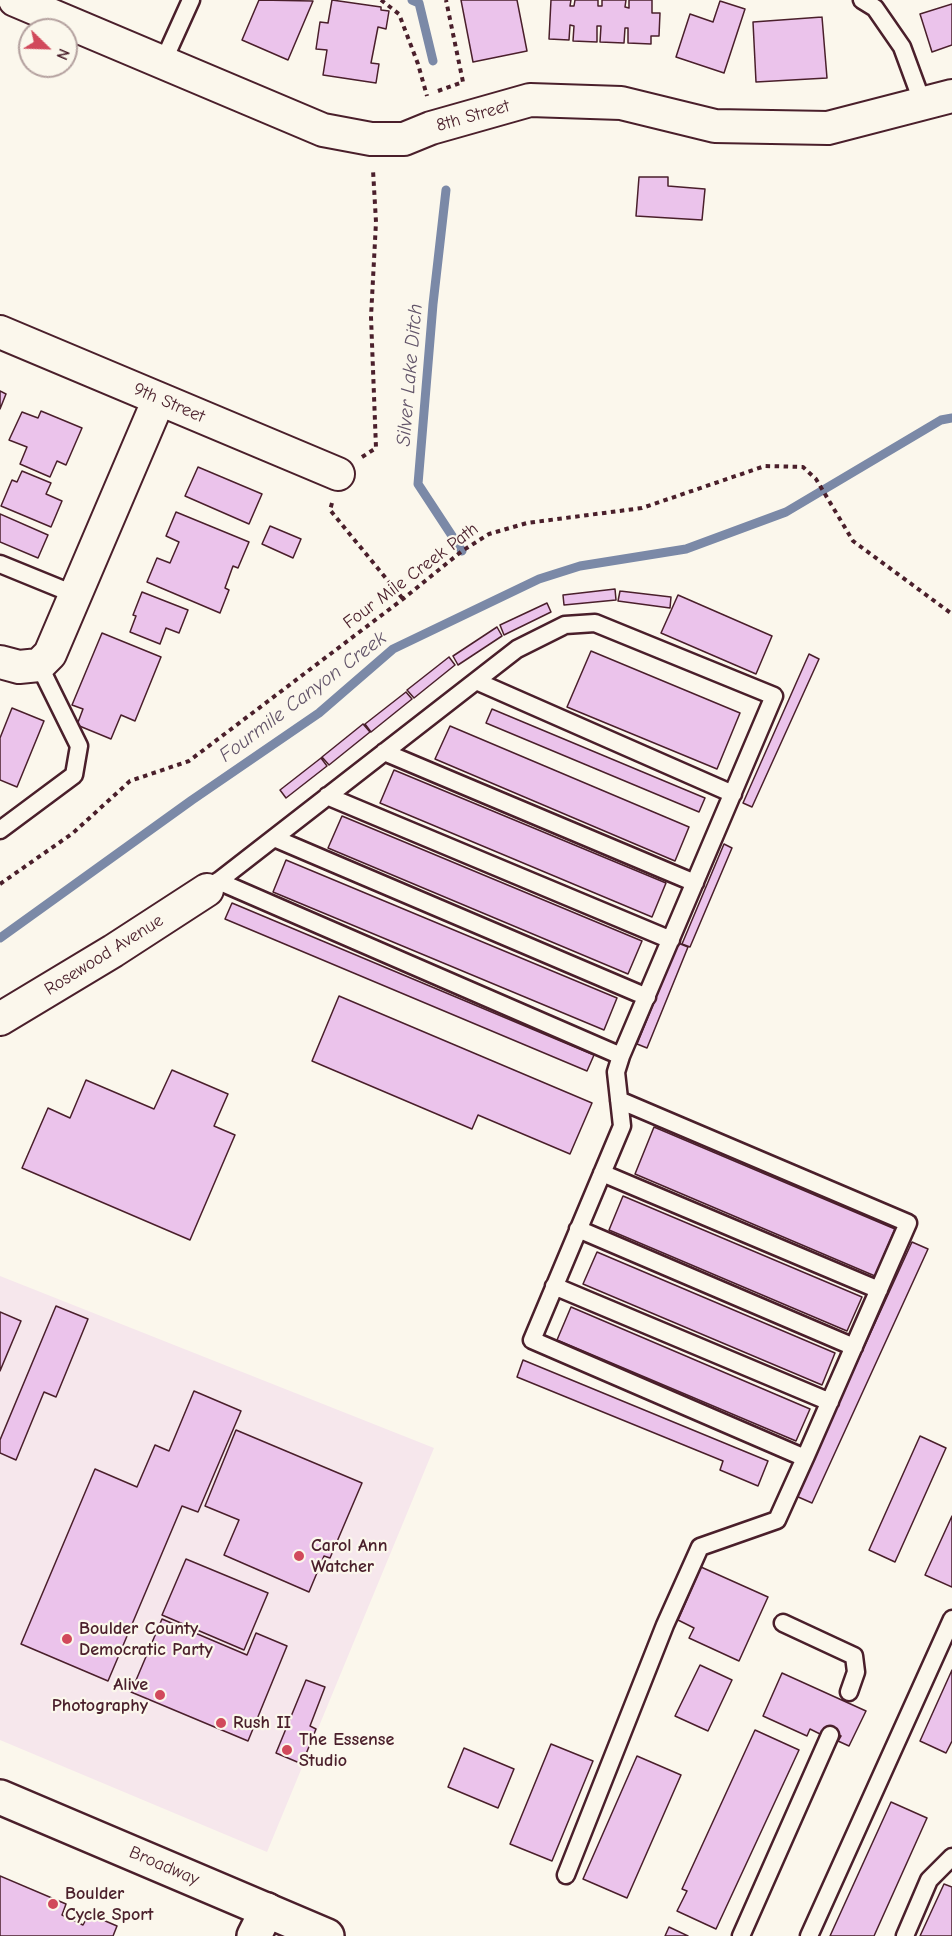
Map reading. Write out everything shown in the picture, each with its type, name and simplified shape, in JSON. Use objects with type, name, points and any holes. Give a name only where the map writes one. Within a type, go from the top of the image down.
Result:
[{"type":"main road","name":"Broadway","points":[[0,1797],[261,1923],[327,1936]]},
{"type":"street","name":"8th Street","points":[[15,0],[323,130],[371,139],[404,139],[431,128],[530,100],[621,102],[715,126],[828,128],[938,100]]},
{"type":"street","name":"9th Street","points":[[0,332],[338,474]]},
{"type":"street","points":[[0,662],[19,667],[39,665],[50,654],[159,399]]},
{"type":"street","name":"Rosewood Avenue","points":[[0,1019],[113,951],[212,885]]},
{"type":"lane","points":[[164,62],[191,0]]},
{"type":"lane","points":[[862,0],[875,8],[938,100]]},
{"type":"lane","points":[[0,564],[76,595]]},
{"type":"lane","points":[[212,885],[516,650],[565,625],[595,623],[774,696],[621,1056],[616,1072],[622,1126],[532,1340],[805,1458]]},
{"type":"lane","points":[[0,830],[74,775],[79,746],[39,665]]},
{"type":"lane","points":[[476,681],[733,794]]},
{"type":"lane","points":[[384,752],[695,883]]},
{"type":"lane","points":[[327,796],[671,940]]},
{"type":"lane","points":[[274,838],[647,997]]},
{"type":"lane","points":[[212,885],[621,1056]]},
{"type":"lane","points":[[566,1875],[665,1625],[700,1547],[777,1520],[908,1223],[619,1100]]},
{"type":"lane","points":[[602,1173],[879,1290]]},
{"type":"lane","points":[[578,1229],[854,1347]]},
{"type":"lane","points":[[554,1286],[830,1402]]},
{"type":"lane","points":[[809,1936],[952,1619]]},
{"type":"lane","points":[[783,1623],[854,1656],[856,1672],[849,1692]]},
{"type":"lane","points":[[741,1936],[830,1735]]},
{"type":"lane","points":[[904,1936],[929,1880],[952,1857]]},
{"type":"path","points":[[381,0],[399,14],[418,64],[427,96],[431,128]]},
{"type":"path","points":[[427,96],[463,82],[446,0]]},
{"type":"path","points":[[371,139],[376,222],[371,316],[376,448],[338,474],[330,510],[403,599]]},
{"type":"path","name":"Four Mile Creek Path","points":[[0,884],[73,833],[130,781],[189,761],[403,599],[462,550],[489,534],[527,523],[642,508],[765,466],[803,467],[816,479],[854,541],[952,614]]},
{"type":"shaded area","points":[[0,1276],[434,1448],[267,1852],[0,1740]]},
{"type":"building","points":[[259,0],[313,1],[288,60],[242,40]]},
{"type":"building","points":[[332,0],[381,7],[381,10],[389,11],[386,29],[378,27],[371,63],[379,64],[376,83],[323,75],[327,50],[316,49],[320,22],[328,23]]},
{"type":"building","points":[[461,0],[517,0],[527,51],[473,62]]},
{"type":"building","points":[[551,0],[571,0],[570,6],[574,6],[575,0],[598,0],[598,6],[602,6],[602,0],[626,0],[625,7],[629,8],[629,0],[652,0],[652,13],[660,13],[659,36],[651,36],[651,44],[628,43],[628,28],[625,28],[624,43],[600,42],[601,26],[597,26],[597,42],[573,41],[574,26],[570,25],[569,40],[549,39]]},
{"type":"building","points":[[720,1],[745,9],[724,73],[676,57],[690,14],[713,22]]},
{"type":"building","points":[[952,4],[952,45],[932,52],[920,14]]},
{"type":"building","points":[[822,17],[827,78],[756,82],[753,22]]},
{"type":"building","points":[[639,177],[668,177],[668,186],[705,189],[702,220],[636,216]]},
{"type":"building","points":[[0,391],[6,394],[0,409]]},
{"type":"building","points":[[41,411],[82,428],[66,465],[57,461],[50,477],[20,464],[27,447],[9,440],[22,412],[38,418]]},
{"type":"building","points":[[198,467],[262,494],[249,524],[185,496]]},
{"type":"building","points":[[22,471],[51,483],[46,494],[62,501],[51,527],[1,506],[12,480],[17,482]]},
{"type":"building","points":[[176,512],[249,542],[238,568],[233,566],[225,588],[229,590],[220,613],[147,582],[157,558],[170,563],[179,542],[166,536]]},
{"type":"building","points":[[0,514],[48,535],[38,558],[0,542]]},
{"type":"building","points":[[270,526],[301,539],[293,558],[262,544]]},
{"type":"building","points":[[615,589],[616,600],[564,605],[563,595]]},
{"type":"building","points":[[620,591],[671,597],[670,608],[618,601]]},
{"type":"building","points":[[142,592],[188,610],[179,633],[166,628],[160,644],[130,632],[136,616],[133,615]]},
{"type":"building","points":[[678,595],[772,636],[756,674],[661,633]]},
{"type":"building","points":[[547,603],[551,612],[504,635],[500,625]]},
{"type":"building","points":[[497,627],[502,636],[458,665],[453,656]]},
{"type":"building","points":[[102,633],[161,657],[135,721],[121,715],[111,739],[77,725],[83,709],[72,705]]},
{"type":"building","points":[[591,651],[740,713],[717,769],[567,707]]},
{"type":"building","points":[[809,654],[819,659],[752,807],[743,803]]},
{"type":"building","points":[[449,657],[455,665],[414,698],[407,690]]},
{"type":"building","points":[[406,692],[412,699],[371,732],[365,724]]},
{"type":"building","points":[[12,708],[44,721],[17,787],[0,780],[0,738]]},
{"type":"building","points":[[492,709],[705,798],[699,812],[486,723]]},
{"type":"building","points":[[363,724],[370,732],[329,765],[322,757]]},
{"type":"building","points":[[450,726],[689,827],[675,861],[435,759]]},
{"type":"building","points":[[321,758],[327,766],[286,798],[280,790]]},
{"type":"building","points":[[394,770],[666,883],[652,917],[380,803]]},
{"type":"building","points":[[342,816],[642,941],[628,974],[328,848]]},
{"type":"building","points":[[724,844],[732,848],[690,947],[682,944]]},
{"type":"building","points":[[286,860],[617,998],[604,1030],[273,892]]},
{"type":"building","points":[[232,903],[594,1055],[587,1071],[225,919]]},
{"type":"building","points":[[678,943],[688,947],[647,1048],[637,1044]]},
{"type":"building","points":[[339,996],[592,1103],[570,1154],[478,1115],[472,1129],[312,1061]]},
{"type":"building","points":[[172,1070],[228,1094],[214,1126],[235,1135],[190,1240],[22,1168],[48,1108],[70,1118],[86,1080],[154,1109]]},
{"type":"building","points":[[654,1127],[895,1229],[875,1276],[635,1174]]},
{"type":"building","points":[[623,1196],[862,1297],[847,1331],[609,1230]]},
{"type":"building","points":[[912,1242],[928,1249],[812,1503],[796,1496]]},
{"type":"building","points":[[597,1252],[835,1353],[822,1385],[583,1284]]},
{"type":"building","points":[[56,1306],[88,1319],[56,1397],[44,1392],[16,1460],[0,1453],[0,1440]]},
{"type":"building","points":[[571,1307],[810,1409],[796,1441],[557,1340]]},
{"type":"building","points":[[0,1312],[21,1321],[0,1371]]},
{"type":"building","points":[[523,1360],[768,1461],[758,1486],[720,1470],[723,1461],[517,1377]]},
{"type":"building","points":[[194,1391],[241,1411],[198,1512],[182,1506],[108,1681],[21,1644],[95,1469],[137,1487],[155,1445],[169,1451]]},
{"type":"building","points":[[236,1430],[362,1483],[330,1558],[324,1556],[309,1592],[224,1555],[239,1520],[205,1506]]},
{"type":"building","points":[[920,1436],[946,1448],[895,1562],[869,1550]]},
{"type":"building","points":[[952,1516],[952,1587],[925,1575]]},
{"type":"building","points":[[186,1559],[268,1593],[244,1650],[162,1615]]},
{"type":"building","points":[[701,1567],[768,1597],[739,1661],[689,1638],[694,1628],[678,1620]]},
{"type":"building","points":[[162,1619],[247,1655],[256,1633],[287,1646],[248,1741],[131,1692]]},
{"type":"building","points":[[700,1665],[732,1680],[708,1731],[675,1716]]},
{"type":"building","points":[[952,1670],[952,1741],[946,1753],[920,1741]]},
{"type":"building","points":[[782,1673],[866,1711],[849,1746],[838,1741],[841,1736],[825,1728],[822,1735],[810,1729],[807,1736],[763,1716]]},
{"type":"building","points":[[306,1680],[325,1687],[310,1726],[316,1729],[302,1764],[276,1753]]},
{"type":"building","points":[[755,1730],[799,1750],[716,1929],[677,1911],[687,1891],[682,1889]]},
{"type":"building","points":[[551,1744],[593,1761],[552,1861],[510,1844]]},
{"type":"building","points":[[464,1748],[514,1769],[498,1808],[448,1787]]},
{"type":"building","points":[[637,1756],[681,1775],[627,1898],[583,1879]]},
{"type":"building","points":[[891,1802],[927,1818],[874,1936],[830,1936]]},
{"type":"building","points":[[0,1876],[66,1904],[62,1915],[83,1925],[89,1914],[117,1926],[113,1936],[0,1936]]},
{"type":"building","points":[[944,1884],[952,1887],[952,1936],[920,1936]]},
{"type":"building","points":[[669,1927],[688,1936],[665,1936]]},
{"type":"waterway","name":"Silver Lake Ditch","points":[[412,0],[419,3],[433,61]]},
{"type":"waterway","name":"Silver Lake Ditch","points":[[446,190],[433,304],[418,484],[462,551]]},
{"type":"waterway","name":"Fourmile Canyon Creek","points":[[0,938],[192,800],[319,713],[393,649],[539,579],[580,566],[686,549],[786,512],[941,420],[952,418]]},
{"type":"place","name":"Carol Ann Watcher","points":[[299,1556]]},
{"type":"place","name":"Boulder County Democratic Party","points":[[67,1639]]},
{"type":"place","name":"Alive Photography","points":[[160,1695]]},
{"type":"place","name":"Rush II","points":[[221,1723]]},
{"type":"place","name":"The Essense Studio","points":[[287,1750]]},
{"type":"place","name":"Boulder Cycle Sport","points":[[53,1904]]}]
